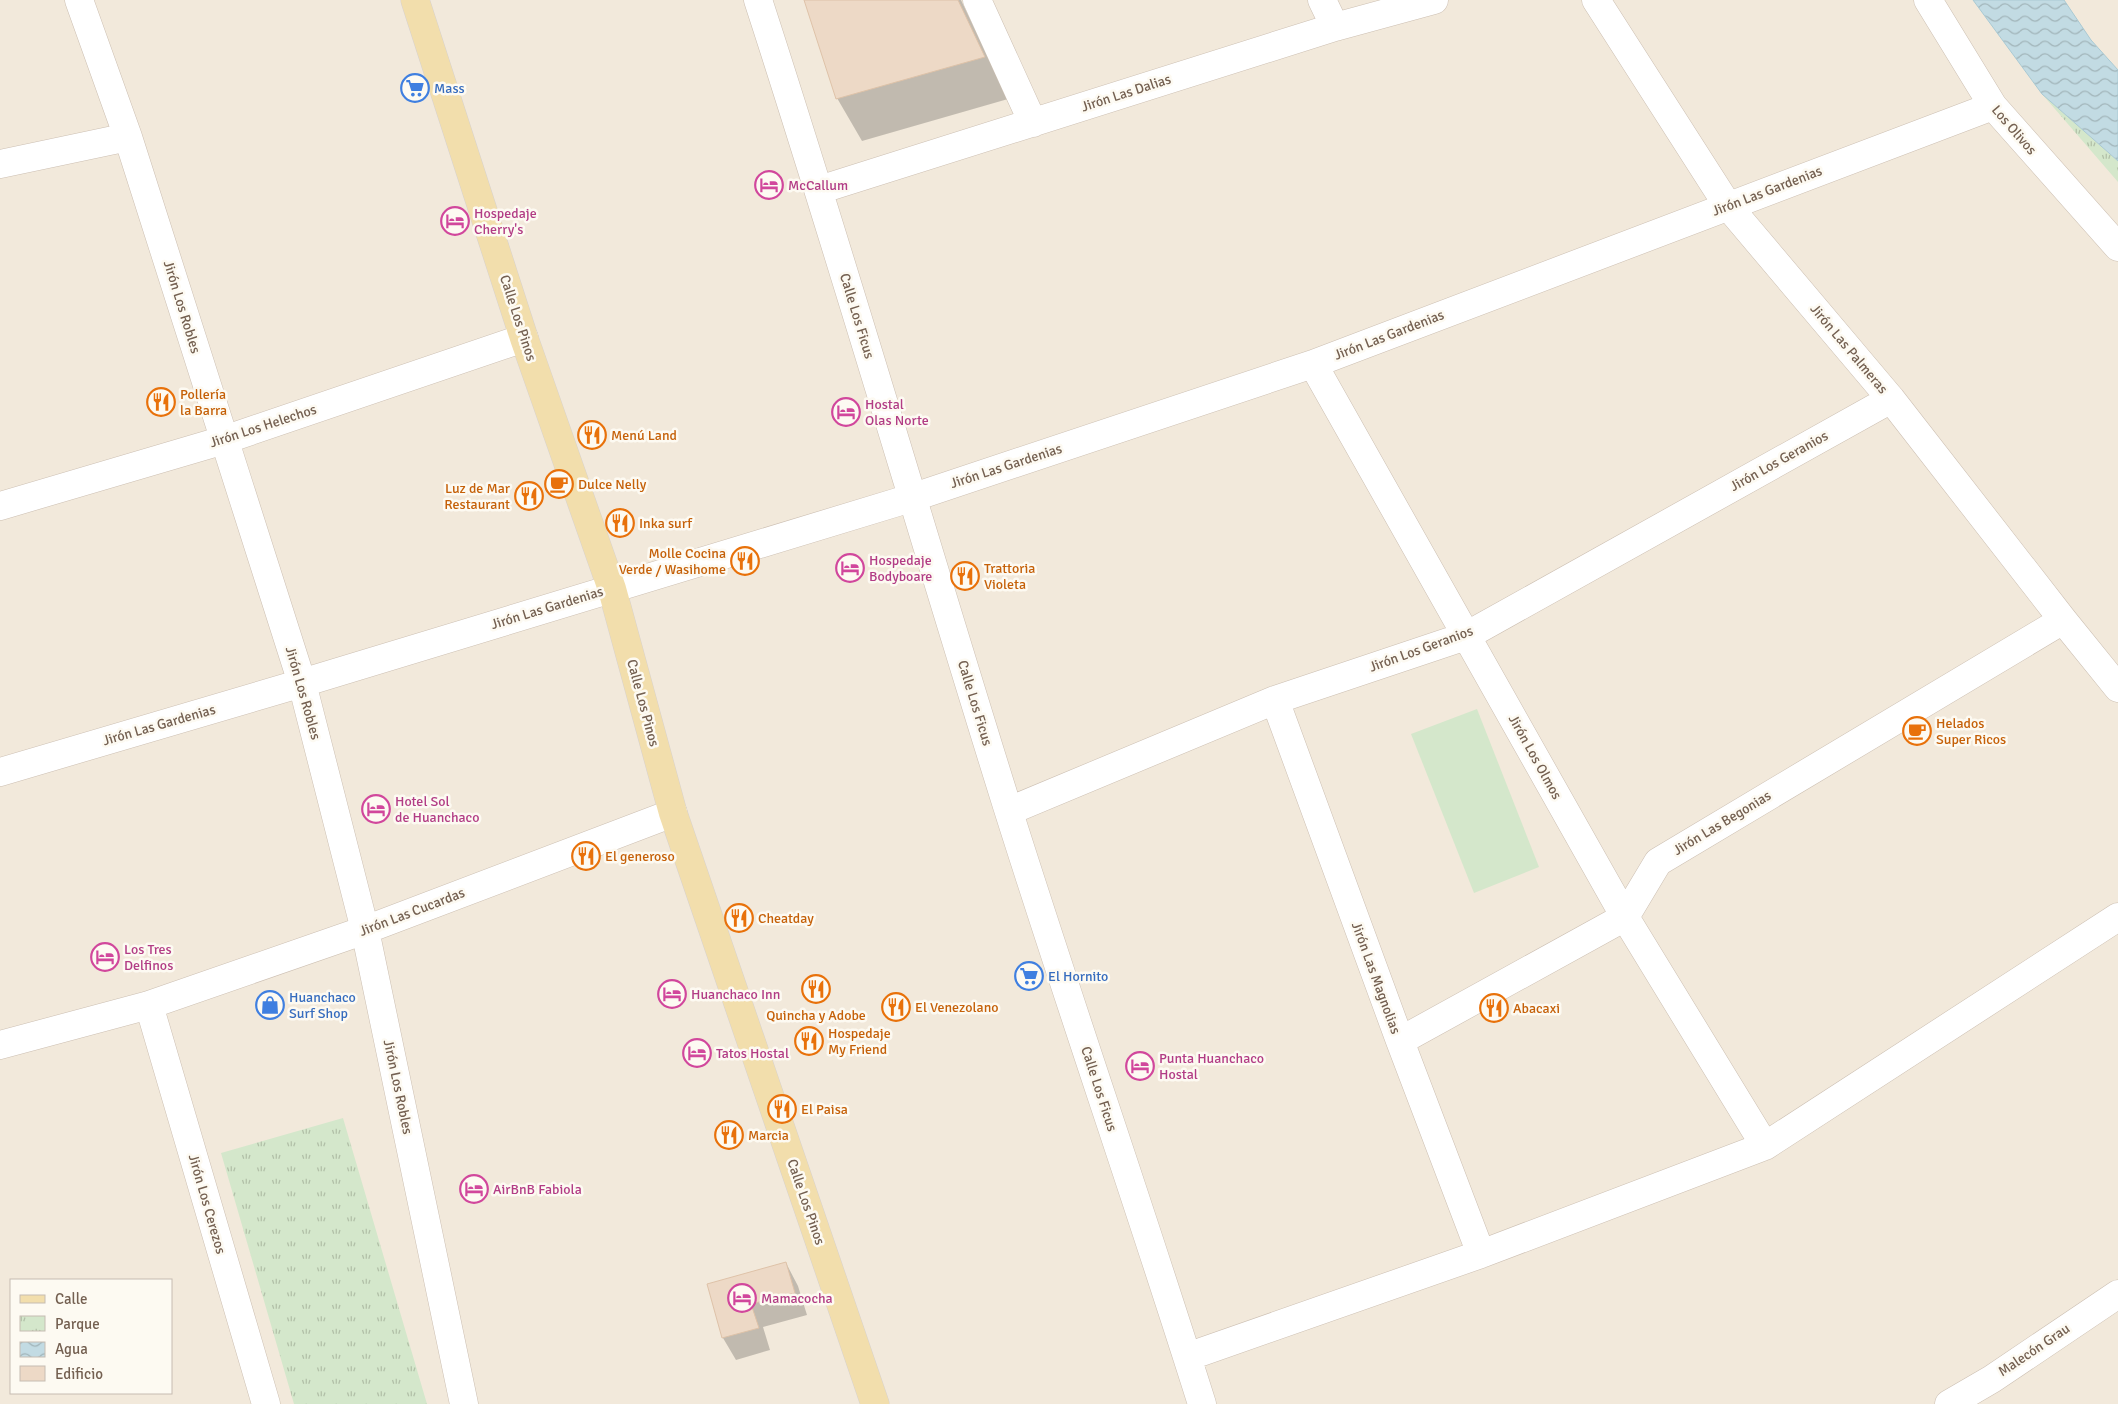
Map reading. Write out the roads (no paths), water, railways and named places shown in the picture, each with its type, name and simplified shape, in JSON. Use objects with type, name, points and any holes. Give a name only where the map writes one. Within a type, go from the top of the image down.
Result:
[{"type":"main road","name":"Calle Los Pinos","points":[[415,0],[524,338],[612,589],[673,813],[875,1404]]},
{"type":"street","name":"Jirón Los Robles","points":[[79,0],[128,137],[302,683],[365,930],[464,1404]]},
{"type":"street","name":"Calle Los Ficus","points":[[758,0],[819,190],[911,498],[1009,811],[1202,1404]]},
{"type":"street","points":[[977,0],[1033,123]]},
{"type":"street","points":[[1322,0],[1335,27]]},
{"type":"street","name":"Jirón Las Dalias","points":[[819,190],[1335,27],[1434,0]]},
{"type":"street","name":"Jirón Las Palmeras","points":[[1596,0],[1728,206],[1891,399],[2118,688]]},
{"type":"street","name":"Los Olivos","points":[[1928,0],[1993,106],[2118,248]]},
{"type":"street","name":"Jirón Las Gardenias","points":[[0,772],[302,683],[911,498],[1313,364],[1993,106]]},
{"type":"street","points":[[0,164],[128,137]]},
{"type":"street","name":"Jirón Los Helechos","points":[[0,506],[224,440],[524,338]]},
{"type":"street","name":"Jirón Los Olmos","points":[[1313,364],[1625,916],[1765,1146]]},
{"type":"street","name":"Jirón Los Geranios","points":[[1009,811],[1275,700],[1466,636],[1891,399]]},
{"type":"street","name":"Jirón Las Begonias","points":[[1400,1042],[1625,916],[1658,862],[2063,620]]},
{"type":"street","name":"Jirón Las Magnolias","points":[[1275,700],[1480,1254]]},
{"type":"street","name":"Jirón Las Cucardas","points":[[0,1046],[148,1005],[365,930],[673,813]]},
{"type":"street","points":[[1187,1358],[1480,1254],[1765,1146],[2118,917]]},
{"type":"street","name":"Jirón Los Cerezos","points":[[148,1005],[266,1404]]},
{"type":"street","name":"Malecón Grau","points":[[1949,1404],[1992,1379],[2118,1294]]},
{"type":"water","points":[[1973,0],[2064,0],[2091,40],[2118,70],[2118,161],[2042,94]]},
{"type":"place","name":"Mass","points":[[415,88]]},
{"type":"place","name":"McCallum","points":[[769,185]]},
{"type":"place","name":"Hospedaje Cherry's","points":[[455,221]]},
{"type":"place","name":"Pollería la Barra","points":[[161,402]]},
{"type":"place","name":"Hostal Olas Norte","points":[[846,412]]},
{"type":"place","name":"Menú Land","points":[[592,435]]},
{"type":"place","name":"Dulce Nelly","points":[[559,484]]},
{"type":"place","name":"Luz de Mar Restaurant","points":[[529,496]]},
{"type":"place","name":"Inka surf","points":[[620,523]]},
{"type":"place","name":"Molle Cocina Verde / Wasihome","points":[[745,561]]},
{"type":"place","name":"Hospedaje Bodyboare","points":[[850,568]]},
{"type":"place","name":"Trattoria Violeta","points":[[965,576]]},
{"type":"place","name":"Helados Super Ricos","points":[[1917,731]]},
{"type":"place","name":"Hotel Sol de Huanchaco","points":[[376,809]]},
{"type":"place","name":"El generoso","points":[[586,856]]},
{"type":"place","name":"Cheatday","points":[[739,918]]},
{"type":"place","name":"Los Tres Delfinos","points":[[105,957]]},
{"type":"place","name":"El Hornito","points":[[1029,976]]},
{"type":"place","name":"Quincha y Adobe","points":[[816,989]]},
{"type":"place","name":"Huanchaco Inn","points":[[672,994]]},
{"type":"place","name":"Huanchaco Surf Shop","points":[[270,1005]]},
{"type":"place","name":"El Venezolano","points":[[896,1007]]},
{"type":"place","name":"Abacaxi","points":[[1494,1008]]},
{"type":"place","name":"Hospedaje My Friend","points":[[809,1041]]},
{"type":"place","name":"Tatos Hostal","points":[[697,1053]]},
{"type":"place","name":"Punta Huanchaco Hostal","points":[[1140,1066]]},
{"type":"place","name":"El Paisa","points":[[782,1109]]},
{"type":"place","name":"Marcia","points":[[729,1135]]},
{"type":"place","name":"AirBnB Fabiola","points":[[474,1189]]},
{"type":"place","name":"Mamacocha","points":[[742,1298]]}]
